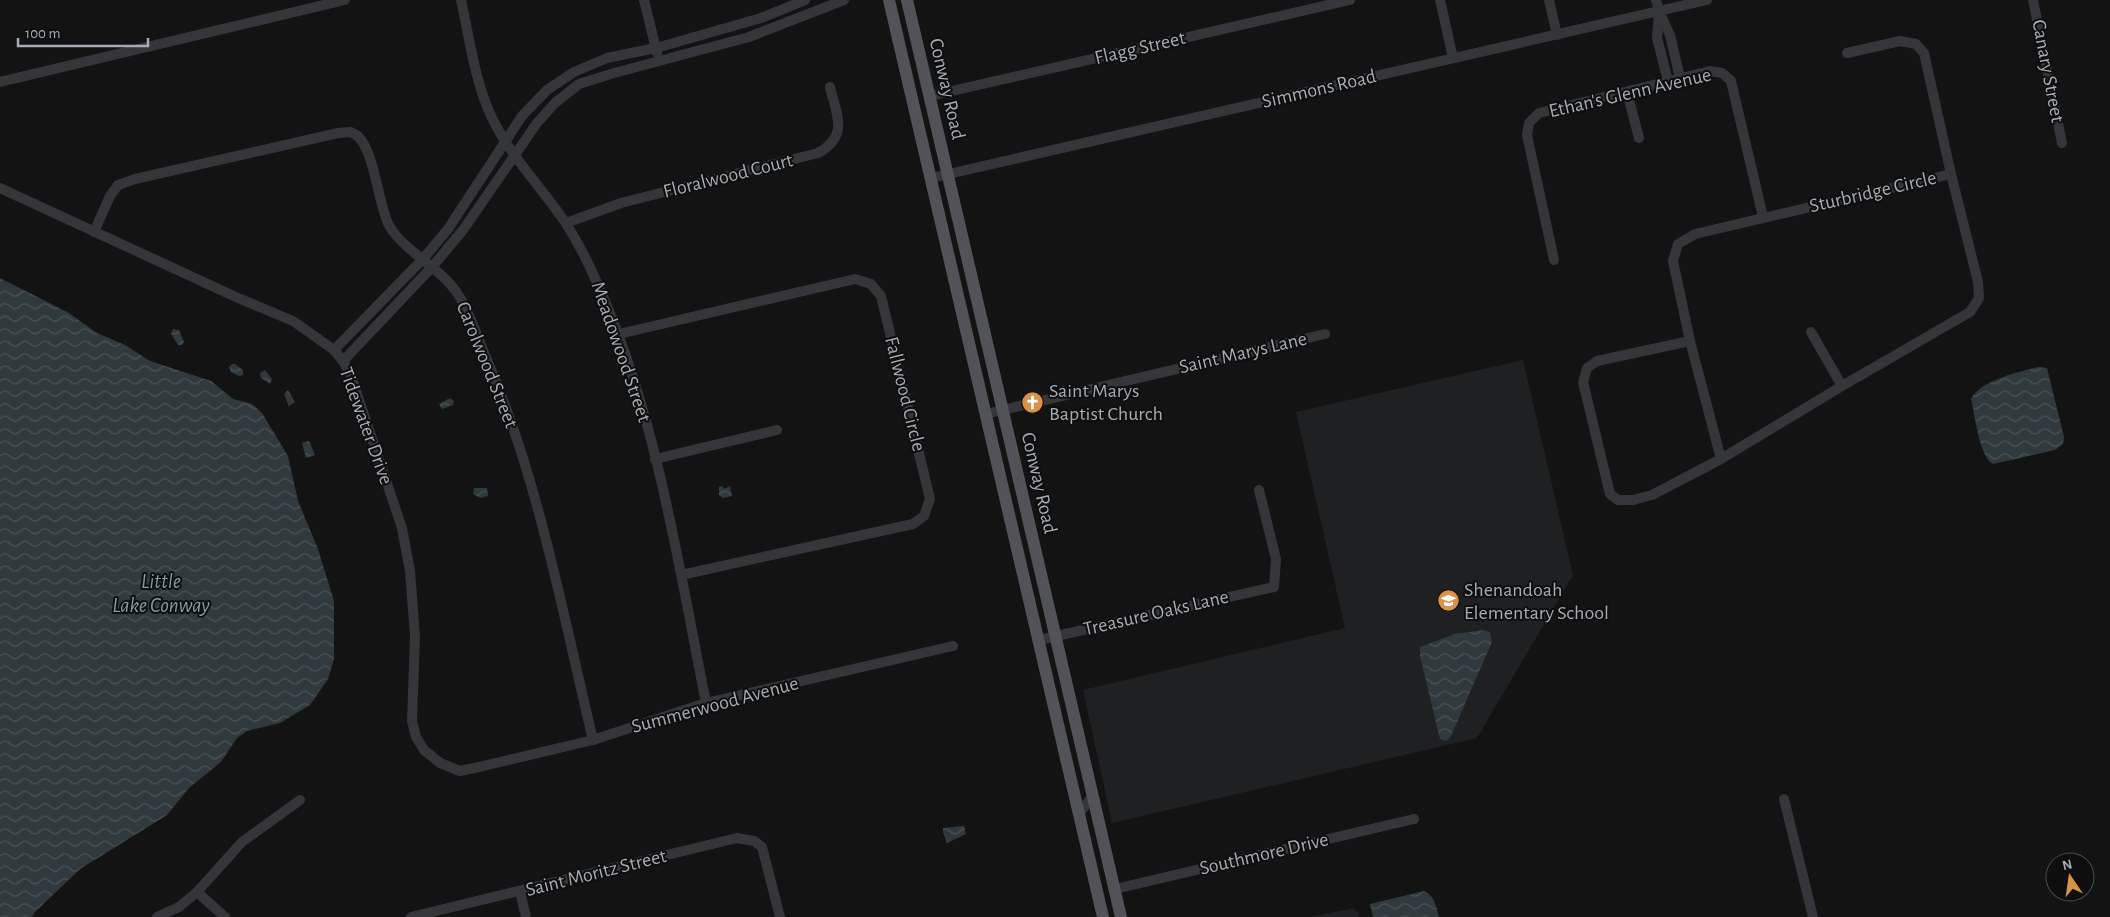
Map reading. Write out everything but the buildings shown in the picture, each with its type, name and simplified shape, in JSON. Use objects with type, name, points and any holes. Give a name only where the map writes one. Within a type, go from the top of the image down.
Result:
[{"type":"main road","name":"Conway Road","points":[[888,0],[1103,917]]},
{"type":"main road","name":"Conway Road","points":[[907,0],[1122,917]]},
{"type":"main road","points":[[1097,890],[1111,917]]},
{"type":"street","points":[[0,82],[345,0]]},
{"type":"street","name":"Meadowood Street","points":[[461,0],[481,90],[492,118],[504,140],[566,223],[594,275],[619,334],[640,398],[655,459],[681,575],[706,703]]},
{"type":"street","points":[[644,0],[659,62]]},
{"type":"street","points":[[334,350],[424,258],[448,229],[504,140],[522,116],[547,90],[574,72],[607,58],[656,48],[761,18],[805,0]]},
{"type":"street","points":[[343,361],[433,266],[464,230],[514,154],[537,123],[555,103],[580,84],[749,37],[844,0]]},
{"type":"street","name":"Flagg Street","points":[[930,96],[1350,0]]},
{"type":"street","points":[[1440,0],[1453,58]]},
{"type":"street","points":[[1549,0],[1557,35]]},
{"type":"street","points":[[1656,0],[1670,35],[1680,78]]},
{"type":"street","name":"Simmons Road","points":[[930,178],[1707,0]]},
{"type":"street","name":"Canary Street","points":[[2033,0],[2062,143]]},
{"type":"street","points":[[1659,11],[1657,38],[1668,82]]},
{"type":"street","points":[[1847,53],[1900,41],[1916,44],[1924,53],[1951,174]]},
{"type":"street","name":"Ethan's Glenn Avenue","points":[[1554,260],[1528,135],[1529,123],[1539,113],[1710,71],[1722,73],[1731,81],[1763,217]]},
{"type":"street","name":"Floralwood Court","points":[[566,223],[621,203],[818,153],[829,147],[837,136],[839,126],[830,87]]},
{"type":"street","points":[[1627,92],[1639,138]]},
{"type":"street","name":"Carolwood Street","points":[[94,232],[110,196],[118,185],[154,174],[338,133],[350,132],[358,137],[367,150],[389,226],[401,240],[433,266],[459,295],[504,399],[532,488],[593,740]]},
{"type":"street","name":"Sturbridge Circle","points":[[1951,174],[1978,282],[1979,298],[1970,312],[1842,386],[1721,460],[1690,341],[1674,261],[1678,244],[1695,234],[1763,217],[1951,174]]},
{"type":"street","name":"Tidewater Drive","points":[[0,188],[293,321],[334,350],[343,361],[350,376],[402,528],[410,571],[415,636],[412,721],[416,737],[424,750],[440,763],[460,771],[479,767]]},
{"type":"street","name":"Fallwood Circle","points":[[619,334],[856,278],[871,284],[881,296],[930,499],[924,516],[913,524],[681,575]]},
{"type":"street","points":[[1811,332],[1842,386]]},
{"type":"street","name":"Saint Marys Lane","points":[[986,414],[1325,334]]},
{"type":"street","points":[[1690,341],[1597,361],[1587,368],[1583,382],[1610,494],[1618,500],[1633,500],[1652,495],[1721,460]]},
{"type":"street","points":[[655,459],[777,430]]},
{"type":"street","name":"Treasure Oaks Lane","points":[[1038,640],[1274,587],[1276,559],[1260,490]]},
{"type":"street","name":"Summerwood Avenue","points":[[479,767],[593,740],[706,703],[953,646]]},
{"type":"street","points":[[1075,795],[1093,795]]},
{"type":"street","points":[[1079,814],[1093,795]]},
{"type":"street","points":[[1784,799],[1813,917]]},
{"type":"street","points":[[157,917],[179,907],[197,892],[242,842],[300,800]]},
{"type":"street","name":"Southmore Drive","points":[[1115,889],[1414,819]]},
{"type":"street","name":"Saint Moritz Street","points":[[411,917],[737,838],[754,841],[762,847],[780,917]]},
{"type":"street","points":[[197,892],[225,917]]},
{"type":"street","points":[[520,892],[526,917]]},
{"type":"shaded area","name":"Shenandoah Elementary School","points":[[1523,360],[1573,575],[1477,738],[1112,823],[1083,690],[1345,628],[1296,412]]},
{"type":"shaded area","points":[[1354,908],[1360,917],[1311,917]]},
{"type":"water","name":"Little Lake Conway","points":[[0,278],[69,313],[97,333],[125,345],[150,361],[211,381],[233,399],[252,404],[262,413],[288,456],[298,501],[318,549],[334,601],[334,659],[328,679],[310,705],[280,723],[247,731],[237,738],[221,762],[189,788],[167,815],[80,869],[32,917],[0,917]]},
{"type":"water","points":[[173,329],[179,330],[184,342],[182,345],[178,345],[171,334]]},
{"type":"water","points":[[232,364],[243,370],[243,375],[239,376],[231,372],[229,367]]},
{"type":"water","points":[[2038,367],[2047,368],[2064,437],[2063,444],[2055,450],[1993,464],[1984,453],[1971,399],[1976,392],[1992,382],[2011,374]]},
{"type":"water","points":[[265,370],[272,379],[270,384],[261,378],[260,373]]},
{"type":"water","points":[[288,390],[295,402],[289,406],[284,394]]},
{"type":"water","points":[[450,398],[454,401],[453,405],[442,409],[439,404]]},
{"type":"water","points":[[309,441],[315,455],[306,458],[302,443]]},
{"type":"water","points":[[722,486],[724,489],[730,486],[732,496],[723,498],[719,495],[719,487]]},
{"type":"water","points":[[474,488],[487,488],[488,496],[480,498],[473,494]]},
{"type":"water","points":[[1483,630],[1490,632],[1492,642],[1450,738],[1446,741],[1440,739],[1420,656],[1420,647],[1455,634]]},
{"type":"water","points":[[964,826],[966,834],[947,843],[943,828]]},
{"type":"water","points":[[1424,891],[1433,899],[1439,917],[1373,917],[1370,904]]},
{"type":"place","name":"Saint Marys Baptist Church","points":[[1033,402]]},
{"type":"place","name":"Shenandoah Elementary School","points":[[1448,601]]}]
